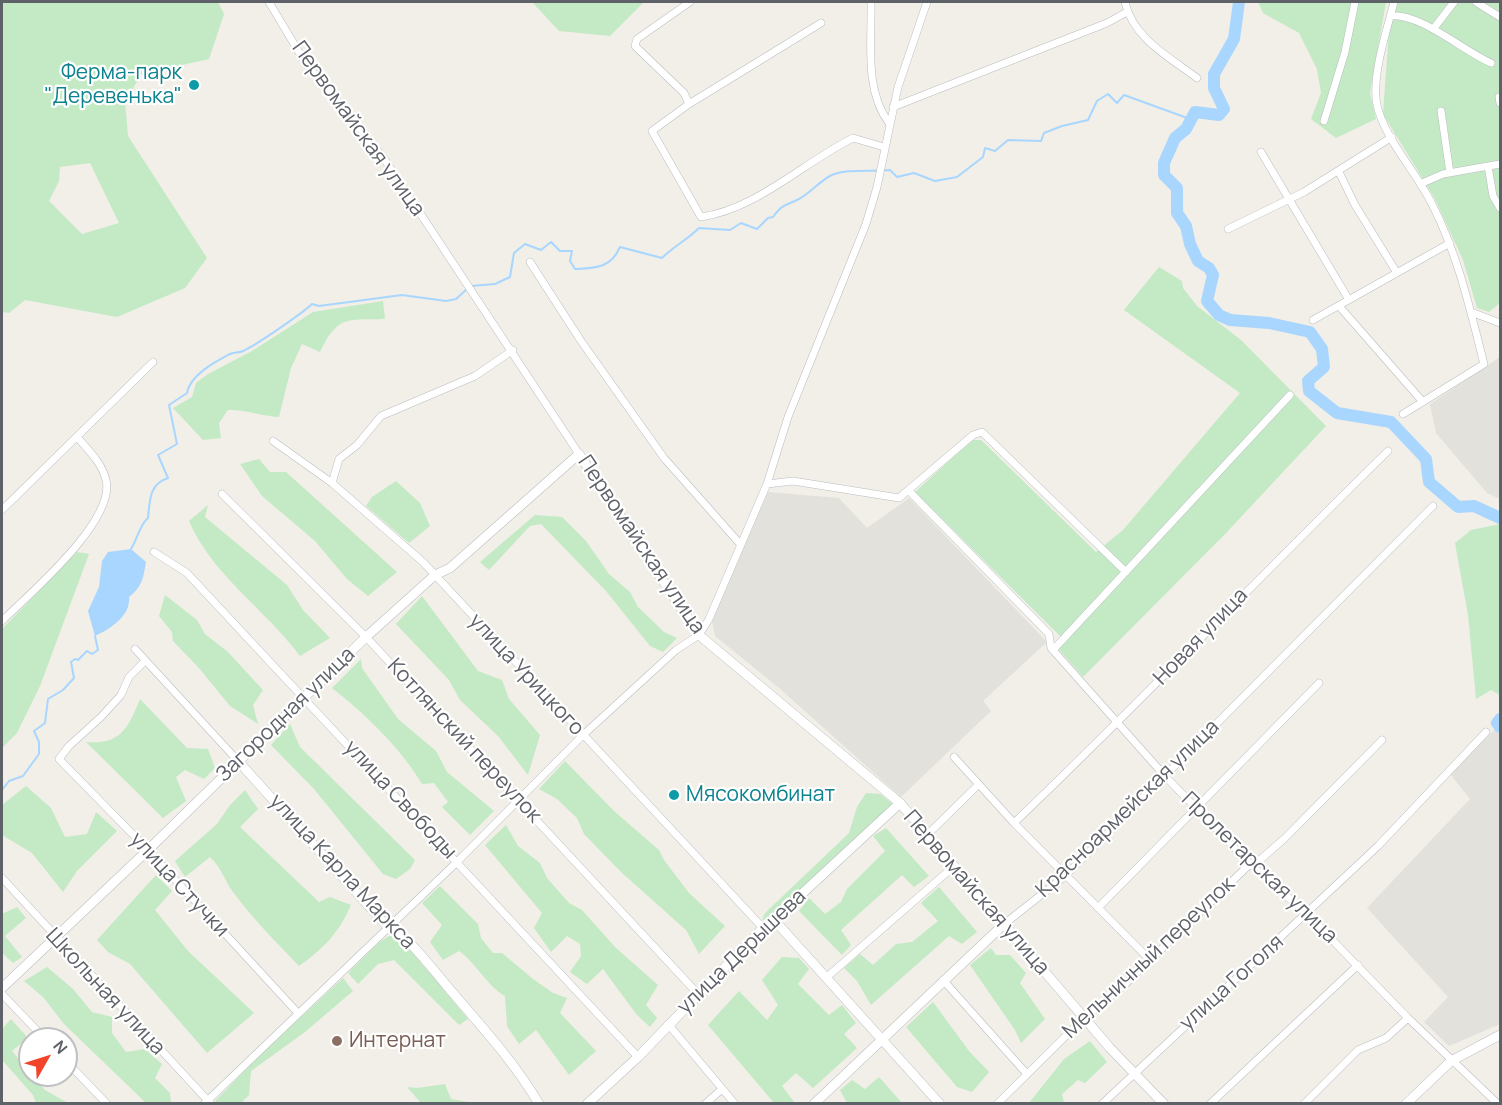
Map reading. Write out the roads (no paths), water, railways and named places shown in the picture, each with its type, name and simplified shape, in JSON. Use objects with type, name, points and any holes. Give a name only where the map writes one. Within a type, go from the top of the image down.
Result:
[{"type":"street","name":"Первомайская улица","points":[[269,2],[306,64],[383,157],[513,350],[699,635],[900,803],[1084,1018],[1164,1104]]},
{"type":"street","points":[[689,104],[684,93],[634,46],[637,39],[690,2]]},
{"type":"street","points":[[871,2],[873,83],[879,107],[889,123]]},
{"type":"street","points":[[208,1102],[297,1012],[457,862],[582,736],[676,650],[699,635],[709,619],[767,484],[788,417],[866,224],[877,188],[893,107],[927,2]]},
{"type":"street","points":[[1125,2],[1127,12],[1147,41],[1197,78]]},
{"type":"street","points":[[1324,121],[1345,52],[1355,2]]},
{"type":"street","points":[[1394,2],[1376,90],[1377,105],[1450,243],[1484,364],[1403,414]]},
{"type":"street","points":[[1434,28],[1453,4],[1444,2]]},
{"type":"street","points":[[1476,2],[1500,18]]},
{"type":"street","points":[[893,107],[1107,23],[1127,12]]},
{"type":"street","points":[[1390,16],[1397,15],[1434,28],[1471,54],[1491,63]]},
{"type":"street","points":[[821,23],[689,104],[652,131],[701,217],[742,202],[853,138],[884,147]]},
{"type":"street","points":[[1441,111],[1450,173]]},
{"type":"street","points":[[1228,229],[1290,200],[1339,172],[1392,137]]},
{"type":"street","points":[[1261,152],[1349,300]]},
{"type":"street","points":[[1420,184],[1450,173],[1500,164]]},
{"type":"street","points":[[1488,166],[1493,196],[1500,208]]},
{"type":"street","points":[[1339,172],[1355,205],[1397,273]]},
{"type":"street","points":[[1313,320],[1450,243]]},
{"type":"street","points":[[530,262],[581,341],[664,458],[741,545]]},
{"type":"street","points":[[1339,306],[1423,402]]},
{"type":"street","points":[[1471,312],[1500,323]]},
{"type":"street","points":[[332,483],[339,459],[357,445],[381,416],[475,376],[513,350]]},
{"type":"street","points":[[2,510],[153,362]]},
{"type":"street","points":[[1053,650],[1290,395]]},
{"type":"street","points":[[767,484],[793,481],[886,498],[899,498],[973,435],[982,432],[1126,572]]},
{"type":"street","points":[[2,621],[74,547],[98,517],[102,508],[106,481],[98,462],[78,438]]},
{"type":"street","name":"улица Урицкого","points":[[273,441],[332,483],[435,575],[582,736],[763,928]]},
{"type":"street","name":"Новая улица","points":[[1014,823],[1118,723],[1252,584],[1388,451]]},
{"type":"street","name":"Загородная улица","points":[[2,988],[148,850],[366,637],[435,575],[450,568],[579,454]]},
{"type":"street","name":"Пролетарская улица","points":[[909,491],[1049,634],[1053,650],[1164,775],[1250,864],[1307,914],[1451,1061],[1498,1104]]},
{"type":"street","name":"Котлянский переулок","points":[[222,494],[366,637],[699,995]]},
{"type":"street","name":"Красноармейская улица","points":[[814,1104],[1003,925],[1065,876],[1433,506]]},
{"type":"street","name":"улица Свободы","points":[[154,552],[187,573],[638,1057]]},
{"type":"street","name":"улица Карла Маркса","points":[[135,650],[389,926],[398,932],[482,1027],[539,1104]]},
{"type":"street","name":"улица Стучки","points":[[146,661],[129,677],[121,695],[69,746],[59,759],[148,850],[297,1012]]},
{"type":"street","points":[[1098,908],[1319,683]]},
{"type":"street","name":"улица Гоголя","points":[[1102,1104],[1378,846],[1486,732]]},
{"type":"street","name":"Мельничный переулок","points":[[997,1104],[1026,1073],[1084,1018],[1122,987],[1250,864],[1261,859],[1285,838],[1382,740]]},
{"type":"street","points":[[954,757],[1065,876],[1149,959]]},
{"type":"street","points":[[927,835],[978,785]]},
{"type":"street","name":"улица Дерышева","points":[[587,1104],[638,1057],[763,928],[776,922],[792,903],[900,803]]},
{"type":"street","points":[[827,977],[953,867]]},
{"type":"street","name":"Школьная улица","points":[[2,878],[55,939],[208,1102]]},
{"type":"street","points":[[776,922],[940,1104]]},
{"type":"street","points":[[1210,1104],[1358,965]]},
{"type":"street","points":[[943,980],[1026,1073]]},
{"type":"street","points":[[2,994],[34,1027]]},
{"type":"street","points":[[1304,1104],[1358,1050],[1386,1038],[1408,1018]]},
{"type":"street","points":[[668,1024],[735,1104]]},
{"type":"street","points":[[1406,1104],[1451,1061],[1500,1035]]},
{"type":"street","points":[[78,1074],[107,1104]]},
{"type":"street","points":[[705,1104],[722,1089]]},
{"type":"water","points":[[131,549],[146,562],[142,581],[129,597],[129,604],[123,616],[113,626],[95,636],[88,611],[99,587],[102,561],[108,552]]},
{"type":"waterway","points":[[1239,2],[1234,39],[1214,74],[1214,88],[1224,109],[1219,115],[1195,112],[1186,129],[1175,138],[1164,163],[1164,175],[1177,188],[1177,213],[1186,226],[1190,244],[1198,261],[1209,268],[1213,275],[1207,301],[1219,315],[1230,320],[1269,323],[1310,332],[1322,349],[1324,367],[1308,381],[1309,391],[1337,413],[1391,422],[1426,459],[1429,482],[1458,507],[1474,506],[1500,518]]},
{"type":"waterway","points":[[471,286],[495,284],[510,277],[514,253],[525,244],[541,250],[551,242],[560,251],[572,251],[570,261],[575,269],[583,269],[602,266],[612,259],[620,247],[662,258],[699,228],[730,230],[741,223],[757,229],[782,207],[803,197],[826,178],[836,174],[851,171],[890,170],[897,177],[914,173],[935,181],[957,177],[983,157],[985,148],[995,151],[1008,140],[1041,141],[1044,133],[1088,120],[1097,101],[1108,94],[1117,103],[1124,95],[1190,119]]},
{"type":"waterway","points":[[131,549],[148,518],[150,499],[154,489],[157,484],[168,478],[158,455],[177,444],[169,405],[187,393],[193,380],[204,370],[230,354],[243,351],[258,343],[312,304],[319,306],[402,295],[446,301],[456,299],[467,289]]},
{"type":"waterway","points":[[2,790],[9,781],[23,776],[39,754],[39,742],[34,731],[45,723],[48,699],[63,690],[74,678],[71,662],[78,660],[87,651],[92,654],[98,650],[95,636]]},
{"type":"waterway","points":[[1500,719],[1497,723],[1500,727]]},
{"type":"place","name":"Ферма-парк \"Деревенька\"","points":[[194,85]]},
{"type":"place","name":"Мясокомбинат","points":[[674,795]]},
{"type":"place","name":"Интернат","points":[[337,1041]]}]
